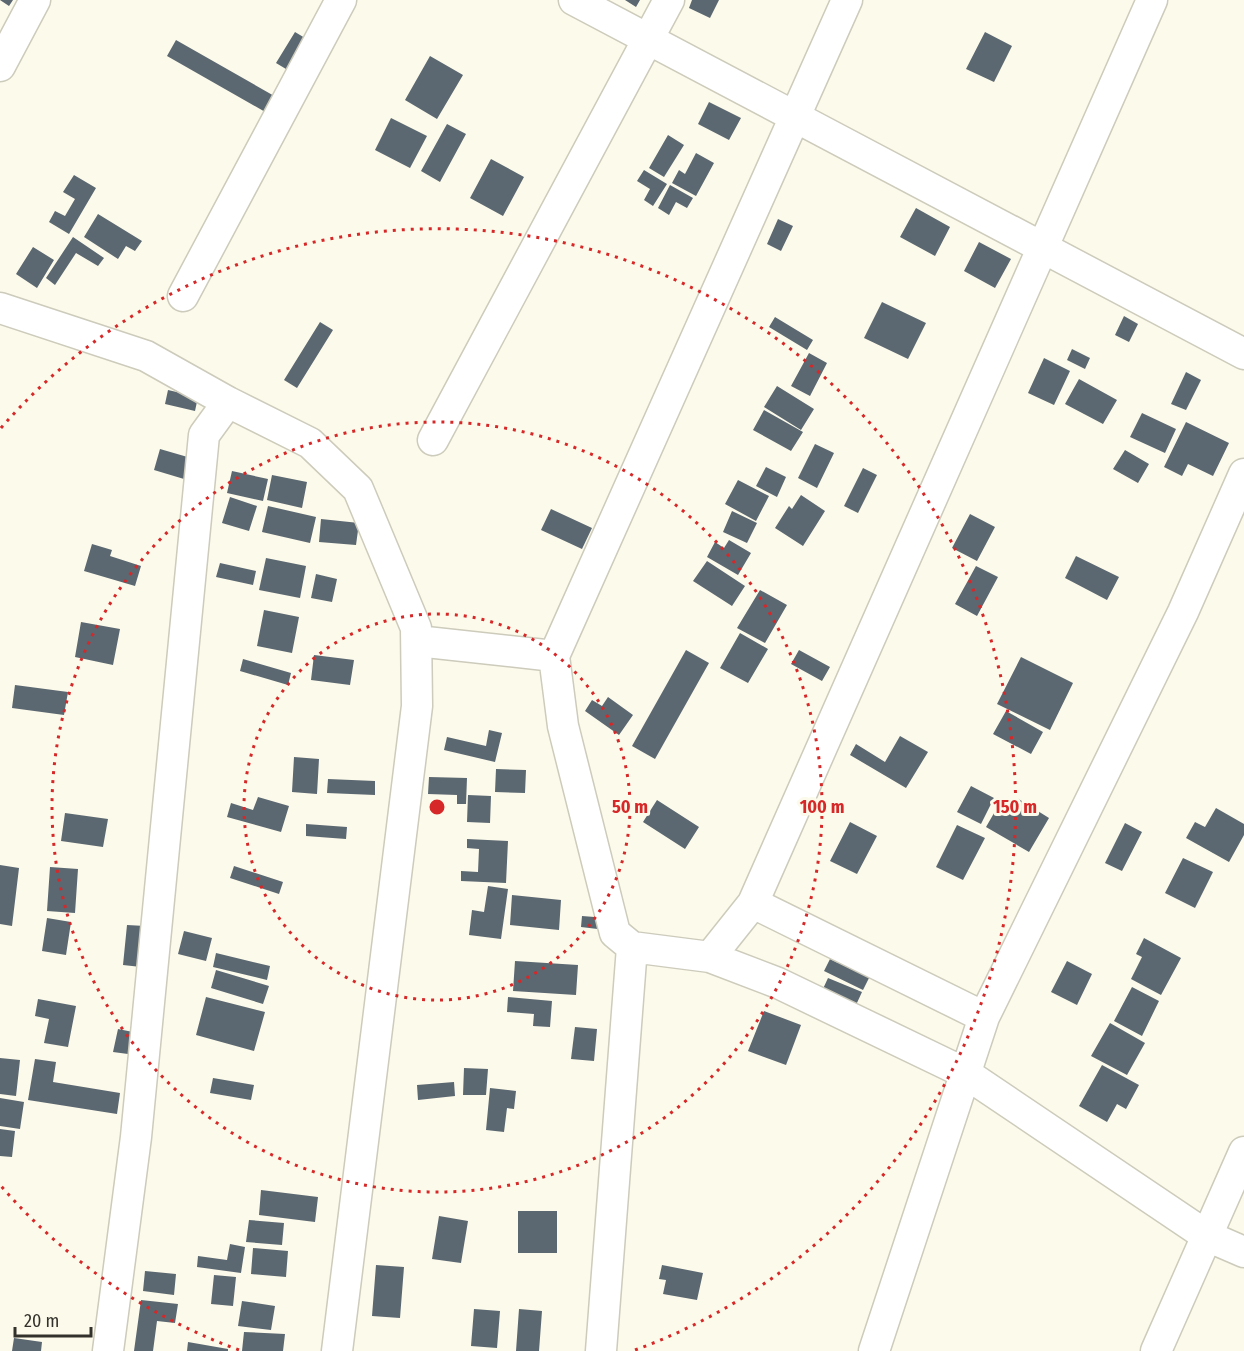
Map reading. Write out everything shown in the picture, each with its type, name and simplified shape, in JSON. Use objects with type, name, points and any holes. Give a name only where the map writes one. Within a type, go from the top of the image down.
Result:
[{"type":"street","points":[[0,66],[35,0]]},
{"type":"street","points":[[183,296],[342,0]]},
{"type":"street","points":[[574,0],[1244,354]]},
{"type":"street","points":[[433,440],[669,0]]},
{"type":"street","points":[[847,0],[554,656],[563,726],[615,933],[632,947],[710,957],[778,983],[965,1073],[1207,1236],[1244,1252]]},
{"type":"street","points":[[710,957],[753,903],[1152,0]]},
{"type":"street","points":[[0,308],[146,356],[228,402],[310,443],[358,489],[416,628],[417,706],[337,1351]]},
{"type":"street","points":[[108,1351],[136,1137],[204,435],[228,402]]},
{"type":"street","points":[[874,1351],[984,1017],[1184,612],[1244,474]]},
{"type":"street","points":[[417,641],[554,656]]},
{"type":"street","points":[[753,903],[984,1017]]},
{"type":"street","points":[[601,1351],[632,947]]},
{"type":"street","points":[[1156,1351],[1244,1152]]},
{"type":"building","points":[[0,0],[13,0],[9,6]]},
{"type":"building","points":[[625,0],[640,0],[636,7]]},
{"type":"building","points":[[692,0],[719,0],[710,18],[689,8]]},
{"type":"building","points":[[295,32],[310,41],[291,72],[276,63]]},
{"type":"building","points":[[985,32],[1012,46],[994,82],[966,69]]},
{"type":"building","points":[[176,40],[276,97],[267,113],[167,56]]},
{"type":"building","points":[[430,56],[463,75],[437,119],[405,100]]},
{"type":"building","points":[[709,102],[741,118],[729,140],[698,124]]},
{"type":"building","points":[[391,118],[427,136],[410,168],[375,150]]},
{"type":"building","points":[[447,124],[466,134],[440,182],[421,171]]},
{"type":"building","points":[[668,135],[684,145],[664,177],[649,168]]},
{"type":"building","points":[[696,153],[714,163],[696,196],[672,183],[679,170],[685,174]]},
{"type":"building","points":[[491,159],[524,177],[503,216],[470,198]]},
{"type":"building","points":[[644,170],[667,184],[653,206],[644,200],[650,189],[637,181]]},
{"type":"building","points":[[74,175],[96,188],[69,234],[49,222],[55,211],[65,216],[75,199],[63,192]]},
{"type":"building","points":[[670,185],[693,198],[687,208],[676,202],[669,215],[658,208]]},
{"type":"building","points":[[916,208],[950,227],[935,256],[900,237]]},
{"type":"building","points":[[98,214],[142,241],[135,251],[126,246],[118,259],[84,237]]},
{"type":"building","points":[[778,219],[793,226],[781,251],[767,244]]},
{"type":"building","points":[[73,237],[104,258],[98,266],[76,253],[55,285],[46,278]]},
{"type":"building","points":[[979,242],[1011,259],[995,288],[964,271]]},
{"type":"building","points":[[33,247],[54,260],[37,288],[16,274]]},
{"type":"building","points":[[882,302],[926,323],[908,359],[864,338]]},
{"type":"building","points":[[1124,316],[1138,324],[1129,342],[1115,335]]},
{"type":"building","points":[[775,317],[813,340],[807,350],[769,327]]},
{"type":"building","points":[[320,322],[333,330],[297,388],[284,380]]},
{"type":"building","points":[[1072,349],[1090,358],[1085,369],[1067,360]]},
{"type":"building","points":[[809,353],[827,363],[810,396],[791,386]]},
{"type":"building","points":[[1044,358],[1070,371],[1054,405],[1028,393]]},
{"type":"building","points":[[1186,372],[1201,380],[1186,410],[1171,404]]},
{"type":"building","points":[[1079,379],[1117,400],[1103,424],[1065,404]]},
{"type":"building","points":[[777,386],[814,409],[801,430],[764,407]]},
{"type":"building","points":[[168,390],[198,397],[195,411],[165,404]]},
{"type":"building","points":[[764,410],[803,432],[791,451],[753,430]]},
{"type":"building","points":[[1142,413],[1176,429],[1165,453],[1130,437]]},
{"type":"building","points":[[1186,422],[1229,443],[1213,476],[1188,464],[1182,476],[1164,467]]},
{"type":"building","points":[[815,444],[834,453],[817,488],[798,478]]},
{"type":"building","points":[[160,449],[191,458],[184,479],[154,470]]},
{"type":"building","points":[[1125,450],[1149,464],[1138,483],[1113,469]]},
{"type":"building","points":[[766,467],[786,477],[777,497],[756,486]]},
{"type":"building","points":[[863,468],[877,475],[858,513],[844,506]]},
{"type":"building","points":[[232,471],[268,479],[263,501],[227,493]]},
{"type":"building","points":[[272,475],[307,482],[302,508],[267,500]]},
{"type":"building","points":[[738,480],[769,496],[756,521],[725,504]]},
{"type":"building","points":[[801,495],[825,511],[803,546],[775,528],[789,506],[792,509]]},
{"type":"building","points":[[230,497],[257,506],[249,531],[222,523]]},
{"type":"building","points":[[268,506],[316,517],[310,543],[262,532]]},
{"type":"building","points":[[551,509],[592,528],[582,549],[541,530]]},
{"type":"building","points":[[732,511],[757,523],[747,543],[723,532]]},
{"type":"building","points":[[970,514],[995,527],[977,561],[952,548]]},
{"type":"building","points":[[321,519],[359,523],[356,545],[319,542]]},
{"type":"building","points":[[729,540],[751,553],[738,575],[707,557],[715,542],[724,548]]},
{"type":"building","points":[[92,544],[112,550],[110,556],[141,566],[135,586],[84,571]]},
{"type":"building","points":[[1076,556],[1119,577],[1107,600],[1065,578]]},
{"type":"building","points":[[266,558],[306,566],[300,598],[259,590]]},
{"type":"building","points":[[707,561],[745,586],[732,606],[693,581]]},
{"type":"building","points":[[220,563],[256,571],[253,585],[216,577]]},
{"type":"building","points":[[976,566],[998,577],[977,616],[955,604]]},
{"type":"building","points":[[316,574],[337,579],[332,602],[311,598]]},
{"type":"building","points":[[760,590],[787,605],[765,643],[737,628]]},
{"type":"building","points":[[264,610],[299,617],[292,653],[257,646]]},
{"type":"building","points":[[81,622],[120,629],[113,665],[75,657]]},
{"type":"building","points":[[740,633],[768,649],[748,683],[720,668]]},
{"type":"building","points":[[686,650],[709,663],[655,759],[632,746]]},
{"type":"building","points":[[799,650],[830,667],[822,681],[791,664]]},
{"type":"building","points":[[314,655],[354,660],[350,685],[311,680]]},
{"type":"building","points":[[1021,657],[1073,683],[1050,730],[997,704]]},
{"type":"building","points":[[243,659],[291,673],[288,685],[240,671]]},
{"type":"building","points":[[15,685],[68,692],[64,715],[12,708]]},
{"type":"building","points":[[608,697],[633,715],[619,735],[585,711],[592,700],[602,706]]},
{"type":"building","points":[[1006,711],[1043,732],[1031,754],[993,734]]},
{"type":"building","points":[[489,730],[502,733],[495,762],[444,750],[447,737],[486,746]]},
{"type":"building","points":[[900,736],[928,752],[906,788],[850,755],[856,744],[885,762]]},
{"type":"building","points":[[294,757],[319,759],[317,794],[292,792]]},
{"type":"building","points":[[496,769],[526,770],[525,793],[495,792]]},
{"type":"building","points":[[429,777],[467,778],[466,804],[457,804],[457,795],[428,794]]},
{"type":"building","points":[[328,779],[375,781],[375,795],[327,793]]},
{"type":"building","points":[[971,786],[994,798],[981,824],[957,812]]},
{"type":"building","points":[[468,795],[491,796],[490,823],[467,822]]},
{"type":"building","points":[[258,797],[289,806],[281,832],[227,817],[231,803],[253,810]]},
{"type":"building","points":[[1017,798],[1049,818],[1029,852],[986,827],[1001,801],[1012,807]]},
{"type":"building","points":[[657,800],[699,827],[685,849],[643,822]]},
{"type":"building","points":[[1216,808],[1244,824],[1244,835],[1229,862],[1186,838],[1195,822],[1205,827]]},
{"type":"building","points":[[65,813],[108,819],[103,847],[61,841]]},
{"type":"building","points":[[850,822],[877,836],[857,874],[830,861]]},
{"type":"building","points":[[1125,823],[1142,832],[1122,871],[1105,863]]},
{"type":"building","points":[[306,824],[347,827],[346,839],[306,836]]},
{"type":"building","points":[[957,825],[985,838],[963,880],[936,867]]},
{"type":"building","points":[[467,839],[508,841],[506,883],[461,881],[461,871],[478,872],[479,849],[467,848]]},
{"type":"building","points":[[1183,858],[1213,872],[1195,908],[1165,893]]},
{"type":"building","points":[[0,865],[19,868],[12,926],[0,924]]},
{"type":"building","points":[[234,866],[283,882],[279,894],[230,878]]},
{"type":"building","points":[[50,867],[78,869],[75,913],[47,911]]},
{"type":"building","points":[[488,886],[508,889],[501,939],[469,935],[472,910],[484,912]]},
{"type":"building","points":[[512,895],[561,900],[559,930],[510,925]]},
{"type":"building","points":[[582,916],[607,918],[606,930],[581,927]]},
{"type":"building","points":[[47,918],[71,922],[66,955],[42,951]]},
{"type":"building","points":[[127,925],[145,926],[141,967],[123,965]]},
{"type":"building","points":[[184,931],[212,938],[206,961],[178,954]]},
{"type":"building","points":[[1144,938],[1181,958],[1161,995],[1131,979],[1142,957],[1136,954]]},
{"type":"building","points":[[843,952],[874,968],[863,990],[824,971],[830,959],[838,963]]},
{"type":"building","points":[[216,953],[270,966],[267,980],[213,967]]},
{"type":"building","points":[[515,961],[578,965],[576,995],[513,991]]},
{"type":"building","points":[[1067,961],[1092,974],[1077,1005],[1051,992]]},
{"type":"building","points":[[216,970],[269,986],[263,1004],[211,988]]},
{"type":"building","points":[[828,978],[862,992],[850,1018],[822,991]]},
{"type":"building","points":[[1132,987],[1159,1001],[1142,1036],[1114,1021]]},
{"type":"building","points":[[206,997],[265,1012],[254,1051],[196,1035]]},
{"type":"building","points":[[508,997],[552,1001],[550,1027],[533,1026],[534,1014],[507,1012]]},
{"type":"building","points":[[38,999],[76,1006],[68,1047],[44,1043],[49,1019],[35,1016]]},
{"type":"building","points":[[764,1011],[801,1025],[786,1065],[748,1051]]},
{"type":"building","points":[[1110,1023],[1145,1043],[1127,1075],[1091,1056]]},
{"type":"building","points":[[575,1027],[597,1029],[594,1061],[571,1059]]},
{"type":"building","points":[[118,1029],[133,1032],[128,1054],[113,1052]]},
{"type":"building","points":[[0,1058],[20,1060],[16,1096],[0,1094]]},
{"type":"building","points":[[35,1059],[56,1062],[53,1082],[120,1093],[117,1114],[28,1100]]},
{"type":"building","points":[[1102,1065],[1139,1085],[1126,1109],[1117,1104],[1107,1122],[1079,1106]]},
{"type":"building","points":[[464,1068],[488,1069],[486,1095],[463,1095]]},
{"type":"building","points":[[213,1078],[254,1085],[251,1100],[210,1093]]},
{"type":"building","points":[[454,1082],[455,1096],[418,1100],[417,1085]]},
{"type":"building","points":[[490,1088],[516,1091],[514,1109],[507,1108],[504,1132],[486,1130]]},
{"type":"building","points":[[0,1098],[24,1102],[20,1129],[0,1126]]},
{"type":"building","points":[[0,1129],[15,1131],[12,1157],[0,1156]]},
{"type":"building","points":[[261,1190],[318,1197],[315,1222],[259,1215]]},
{"type":"building","points":[[518,1211],[557,1211],[557,1253],[518,1253]]},
{"type":"building","points":[[439,1216],[468,1221],[461,1263],[432,1259]]},
{"type":"building","points":[[249,1220],[284,1223],[282,1245],[246,1242]]},
{"type":"building","points":[[230,1244],[245,1247],[241,1273],[197,1267],[198,1256],[227,1260]]},
{"type":"building","points":[[253,1248],[288,1251],[286,1277],[251,1274]]},
{"type":"building","points":[[376,1265],[404,1267],[400,1318],[372,1316]]},
{"type":"building","points":[[662,1265],[703,1273],[697,1300],[663,1294],[666,1280],[659,1279]]},
{"type":"building","points":[[145,1271],[176,1274],[174,1295],[143,1291]]},
{"type":"building","points":[[214,1275],[236,1277],[233,1306],[211,1304]]},
{"type":"building","points":[[141,1300],[178,1304],[175,1323],[157,1321],[153,1351],[134,1351]]},
{"type":"building","points":[[242,1301],[275,1306],[271,1330],[238,1326]]},
{"type":"building","points":[[474,1309],[500,1311],[497,1348],[471,1346]]},
{"type":"building","points":[[519,1309],[542,1311],[539,1351],[516,1351]]},
{"type":"building","points":[[244,1332],[285,1334],[283,1351],[242,1351]]},
{"type":"building","points":[[14,1338],[42,1342],[41,1351],[12,1351]]},
{"type":"building","points":[[188,1342],[228,1349],[228,1351],[187,1351]]}]
